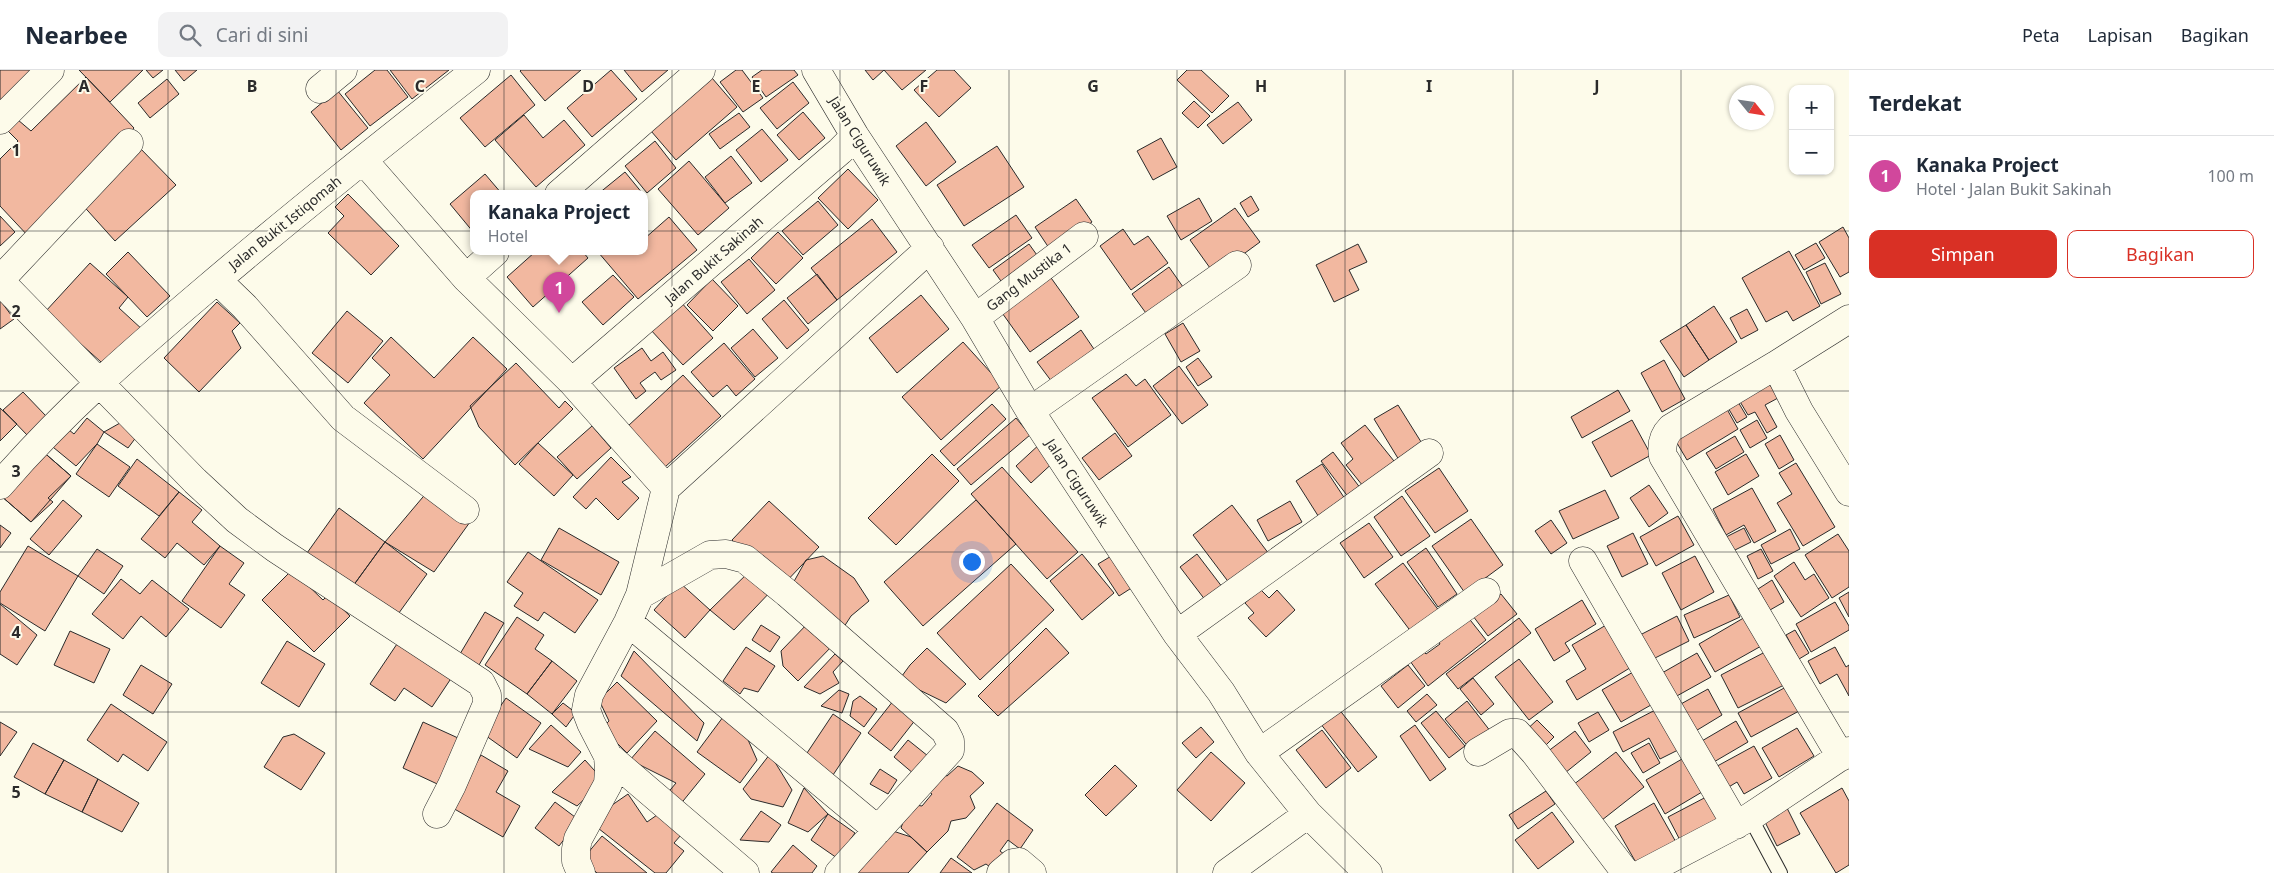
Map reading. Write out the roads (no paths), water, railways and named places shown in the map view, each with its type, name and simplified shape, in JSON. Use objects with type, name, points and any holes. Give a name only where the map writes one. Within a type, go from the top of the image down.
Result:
[{"type":"street","points":[[0,120],[50,70]]},
{"type":"street","points":[[320,89],[343,70]]},
{"type":"street","name":"Jalan Bukit Istiqomah","points":[[0,485],[35,445],[98,382],[217,280],[476,70]]},
{"type":"street","points":[[564,190],[701,70]]},
{"type":"street","name":"Jalan Ciguruwik","points":[[816,70],[855,136],[975,318],[1030,411],[1177,634],[1221,692],[1259,753],[1308,814],[1368,873]]},
{"type":"street","name":"Jalan Bukit Sakinah","points":[[572,382],[855,136]]},
{"type":"street","points":[[129,143],[0,280],[98,382],[237,520],[275,548],[481,683],[487,695],[487,704],[437,814]]},
{"type":"street","points":[[363,160],[466,278],[572,382],[666,488]]},
{"type":"street","name":"Gang Mustika 1","points":[[975,318],[1084,236]]},
{"type":"street","points":[[745,873],[608,756],[590,723],[586,710],[589,695],[628,622],[640,595],[666,488],[930,248]]},
{"type":"street","points":[[466,278],[492,255]]},
{"type":"street","points":[[1030,411],[1237,265]]},
{"type":"street","points":[[217,280],[245,307],[343,418],[465,510]]},
{"type":"street","points":[[1643,873],[1743,821],[1845,754],[1663,456],[1661,448],[1663,440],[1671,428],[1849,319]]},
{"type":"street","points":[[1776,365],[1799,411],[1849,492]]},
{"type":"street","points":[[1177,634],[1430,453]]},
{"type":"street","points":[[640,595],[710,555],[726,554],[745,559],[787,593],[945,732],[950,741],[950,750],[839,873]]},
{"type":"street","points":[[1583,561],[1743,821]]},
{"type":"street","points":[[1259,753],[1486,592]]},
{"type":"street","points":[[628,622],[878,830]]},
{"type":"street","points":[[1478,752],[1510,733],[1517,733],[1626,873]]},
{"type":"street","points":[[582,873],[576,862],[578,839],[608,784],[608,756]]},
{"type":"street","points":[[1227,873],[1308,814]]},
{"type":"street","points":[[1001,873],[1013,863],[1018,862],[1032,873]]},
{"type":"lane","points":[[1743,821],[1780,873]]},
{"type":"place","name":"Kanaka Project","points":[[559,313]]}]
